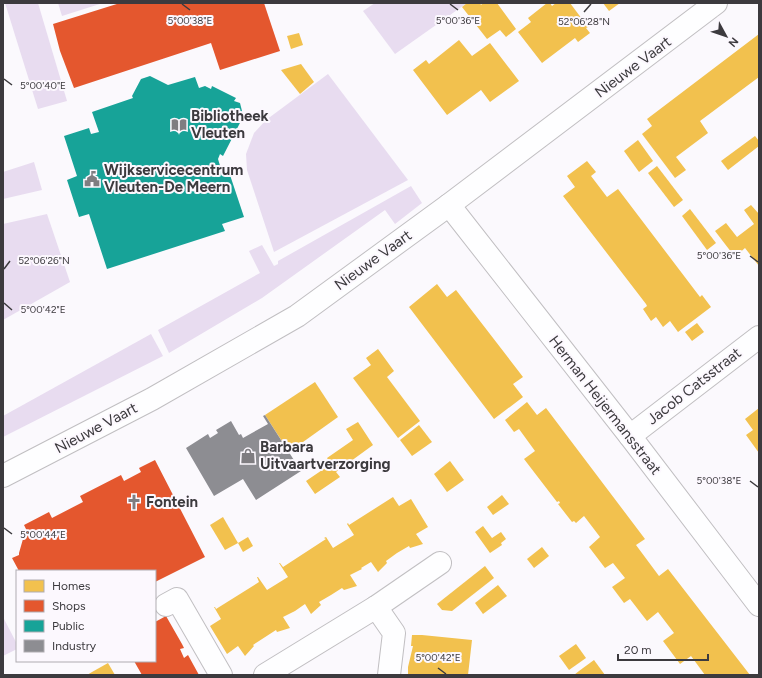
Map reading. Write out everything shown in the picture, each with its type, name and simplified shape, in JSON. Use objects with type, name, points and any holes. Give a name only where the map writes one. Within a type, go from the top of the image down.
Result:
[{"type":"street","name":"Nieuwe Vaart","points":[[3,476],[152,399],[297,316],[449,205],[716,3]]},
{"type":"street","name":"Herman Heijermansstraat","points":[[449,205],[630,436],[759,605]]},
{"type":"street","name":"Jacob Catsstraat","points":[[630,436],[759,337]]},
{"type":"street","points":[[265,675],[376,606],[440,563]]},
{"type":"street","points":[[166,605],[177,599],[221,675]]},
{"type":"street","points":[[376,606],[394,633],[389,675]]},
{"type":"shaded area","points":[[5,3],[38,3],[67,101],[38,109]]},
{"type":"shaded area","points":[[58,3],[103,3],[62,16]]},
{"type":"shaded area","points":[[375,3],[467,3],[395,54],[363,11]]},
{"type":"shaded area","points":[[328,74],[408,180],[274,252],[247,170],[246,154],[254,133],[266,120]]},
{"type":"shaded area","points":[[34,162],[42,190],[3,199],[3,172]]},
{"type":"shaded area","points":[[411,186],[422,203],[395,224],[385,210],[262,298],[169,353],[158,330],[260,273],[249,251],[262,245],[274,266],[278,264],[278,261]]},
{"type":"shaded area","points":[[47,214],[70,282],[3,320],[3,224]]},
{"type":"shaded area","points":[[151,334],[163,356],[3,437],[3,416]]},
{"type":"shaded area","points":[[3,617],[16,642],[16,650],[3,656]]},
{"type":"building: Homes","points":[[467,3],[480,3],[481,5],[483,3],[497,3],[516,29],[506,37],[500,30],[487,39],[462,7]]},
{"type":"building: Homes","points":[[547,3],[550,3],[552,6],[556,3],[570,3],[588,27],[586,28],[590,33],[578,42],[575,38],[542,63],[518,32],[531,22],[528,18]]},
{"type":"building: Homes","points":[[603,3],[620,3],[609,11]]},
{"type":"building: Homes","points":[[299,33],[303,45],[291,49],[287,36]]},
{"type":"building: Homes","points":[[759,34],[759,77],[700,121],[708,133],[676,157],[686,170],[675,178],[642,134],[652,126],[647,119]]},
{"type":"building: Homes","points":[[459,40],[472,56],[490,43],[519,81],[490,102],[481,90],[447,115],[413,70],[426,60],[429,64]]},
{"type":"building: Homes","points":[[301,64],[314,82],[300,94],[281,70]]},
{"type":"building: Homes","points":[[755,136],[759,141],[759,146],[728,170],[721,161]]},
{"type":"building: Homes","points":[[638,140],[653,161],[639,172],[624,151]]},
{"type":"building: Homes","points":[[587,161],[596,172],[591,176],[607,197],[618,189],[700,297],[702,295],[711,307],[678,332],[670,321],[663,327],[656,317],[651,321],[643,309],[647,306],[646,304],[563,196],[575,187],[567,176]]},
{"type":"building: Homes","points":[[657,166],[683,200],[674,207],[648,173]]},
{"type":"building: Homes","points":[[751,205],[759,214],[759,266],[745,248],[735,257],[715,231],[726,223],[737,237],[754,224],[744,210]]},
{"type":"building: Homes","points":[[690,209],[716,243],[707,250],[682,216]]},
{"type":"building: Homes","points":[[437,284],[447,297],[456,290],[523,377],[513,384],[523,397],[494,419],[409,307]]},
{"type":"building: Homes","points":[[697,323],[704,332],[692,341],[685,332]]},
{"type":"building: Homes","points":[[378,349],[394,371],[387,377],[420,421],[398,438],[353,378],[371,365],[366,358]]},
{"type":"building: Homes","points":[[315,382],[338,417],[289,452],[265,415]]},
{"type":"building: Homes","points":[[527,402],[537,415],[546,408],[645,539],[636,545],[659,576],[668,569],[750,675],[705,675],[691,656],[680,664],[663,641],[674,633],[658,612],[647,621],[630,599],[624,603],[612,587],[625,578],[613,563],[605,568],[589,547],[600,537],[584,516],[576,523],[574,521],[572,522],[558,504],[560,503],[559,501],[557,502],[524,459],[535,451],[519,429],[514,432],[505,420]]},
{"type":"building: Homes","points":[[759,408],[759,453],[746,435],[753,430],[745,419]]},
{"type":"building: Homes","points":[[358,422],[373,445],[336,472],[340,477],[315,494],[306,481],[331,464],[327,458],[353,440],[346,429]]},
{"type":"building: Homes","points":[[419,425],[432,442],[412,456],[400,440]]},
{"type":"building: Homes","points":[[450,461],[464,480],[447,492],[434,474]]},
{"type":"building: Homes","points":[[502,495],[509,504],[493,515],[487,507]]},
{"type":"building: Homes","points":[[393,497],[399,506],[411,499],[428,527],[416,534],[423,544],[410,548],[409,546],[397,553],[386,561],[387,563],[378,572],[371,562],[361,568],[362,569],[350,575],[357,586],[344,590],[342,588],[319,602],[321,605],[311,614],[305,604],[283,617],[290,628],[277,632],[276,630],[253,645],[254,646],[245,656],[238,646],[227,654],[210,626],[221,619],[214,607],[216,609],[259,582],[257,577],[267,590],[288,577],[279,563],[283,567],[326,539],[324,538],[326,537],[333,548],[354,535],[347,524],[348,523],[349,525]]},
{"type":"building: Homes","points":[[223,517],[238,543],[225,550],[210,525]]},
{"type":"building: Homes","points":[[483,526],[492,538],[501,532],[506,539],[501,543],[502,545],[490,553],[475,532]]},
{"type":"building: Homes","points":[[248,537],[253,546],[243,552],[238,543]]},
{"type":"building: Homes","points":[[542,547],[549,556],[534,568],[527,559]]},
{"type":"building: Homes","points":[[485,566],[494,578],[452,611],[442,610],[437,604]]},
{"type":"building: Homes","points":[[498,585],[507,596],[483,614],[475,603]]},
{"type":"building: Homes","points":[[412,635],[472,640],[468,675],[408,675],[408,667],[413,646],[411,646]]},
{"type":"building: Homes","points":[[576,644],[586,658],[569,670],[559,656]]},
{"type":"building: Homes","points":[[594,660],[605,675],[574,675],[579,671]]},
{"type":"building: Homes","points":[[108,663],[115,675],[87,675],[92,672]]},
{"type":"building: Shops","points":[[120,3],[264,3],[280,51],[220,70],[211,43],[74,88],[60,51],[53,24]]},
{"type":"building: Shops","points":[[155,460],[205,557],[156,582],[156,570],[18,570],[12,558],[19,555],[25,532],[27,531],[24,525],[49,512],[52,518],[83,502],[80,496],[121,475],[124,481],[141,472],[139,468]]},
{"type":"building: Shops","points":[[166,616],[184,648],[180,649],[184,658],[188,655],[199,675],[142,675],[135,662],[156,662],[156,621]]},
{"type":"building: Public","points":[[150,76],[168,85],[195,77],[199,88],[205,86],[211,89],[212,86],[236,98],[234,101],[240,103],[242,111],[240,116],[243,117],[223,156],[220,154],[218,159],[221,169],[227,166],[244,217],[222,224],[225,231],[107,269],[89,214],[79,217],[67,180],[77,176],[64,136],[89,128],[91,134],[99,132],[92,112],[133,98],[132,96],[141,79]]},
{"type":"building: Industry","points":[[265,415],[301,471],[256,500],[243,479],[214,496],[186,448],[208,434],[210,438],[218,433],[216,430],[231,421],[239,435],[241,434],[243,438],[268,424],[263,416]]},
{"type":"place","name":"Bibliotheek Vleuten","points":[[179,125]]},
{"type":"place","name":"Wijkservicecentrum Vleuten-De Meern","points":[[92,179]]},
{"type":"place","name":"Barbara Uitvaartverzorging","points":[[248,456]]},
{"type":"place","name":"Fontein","points":[[134,502]]}]
